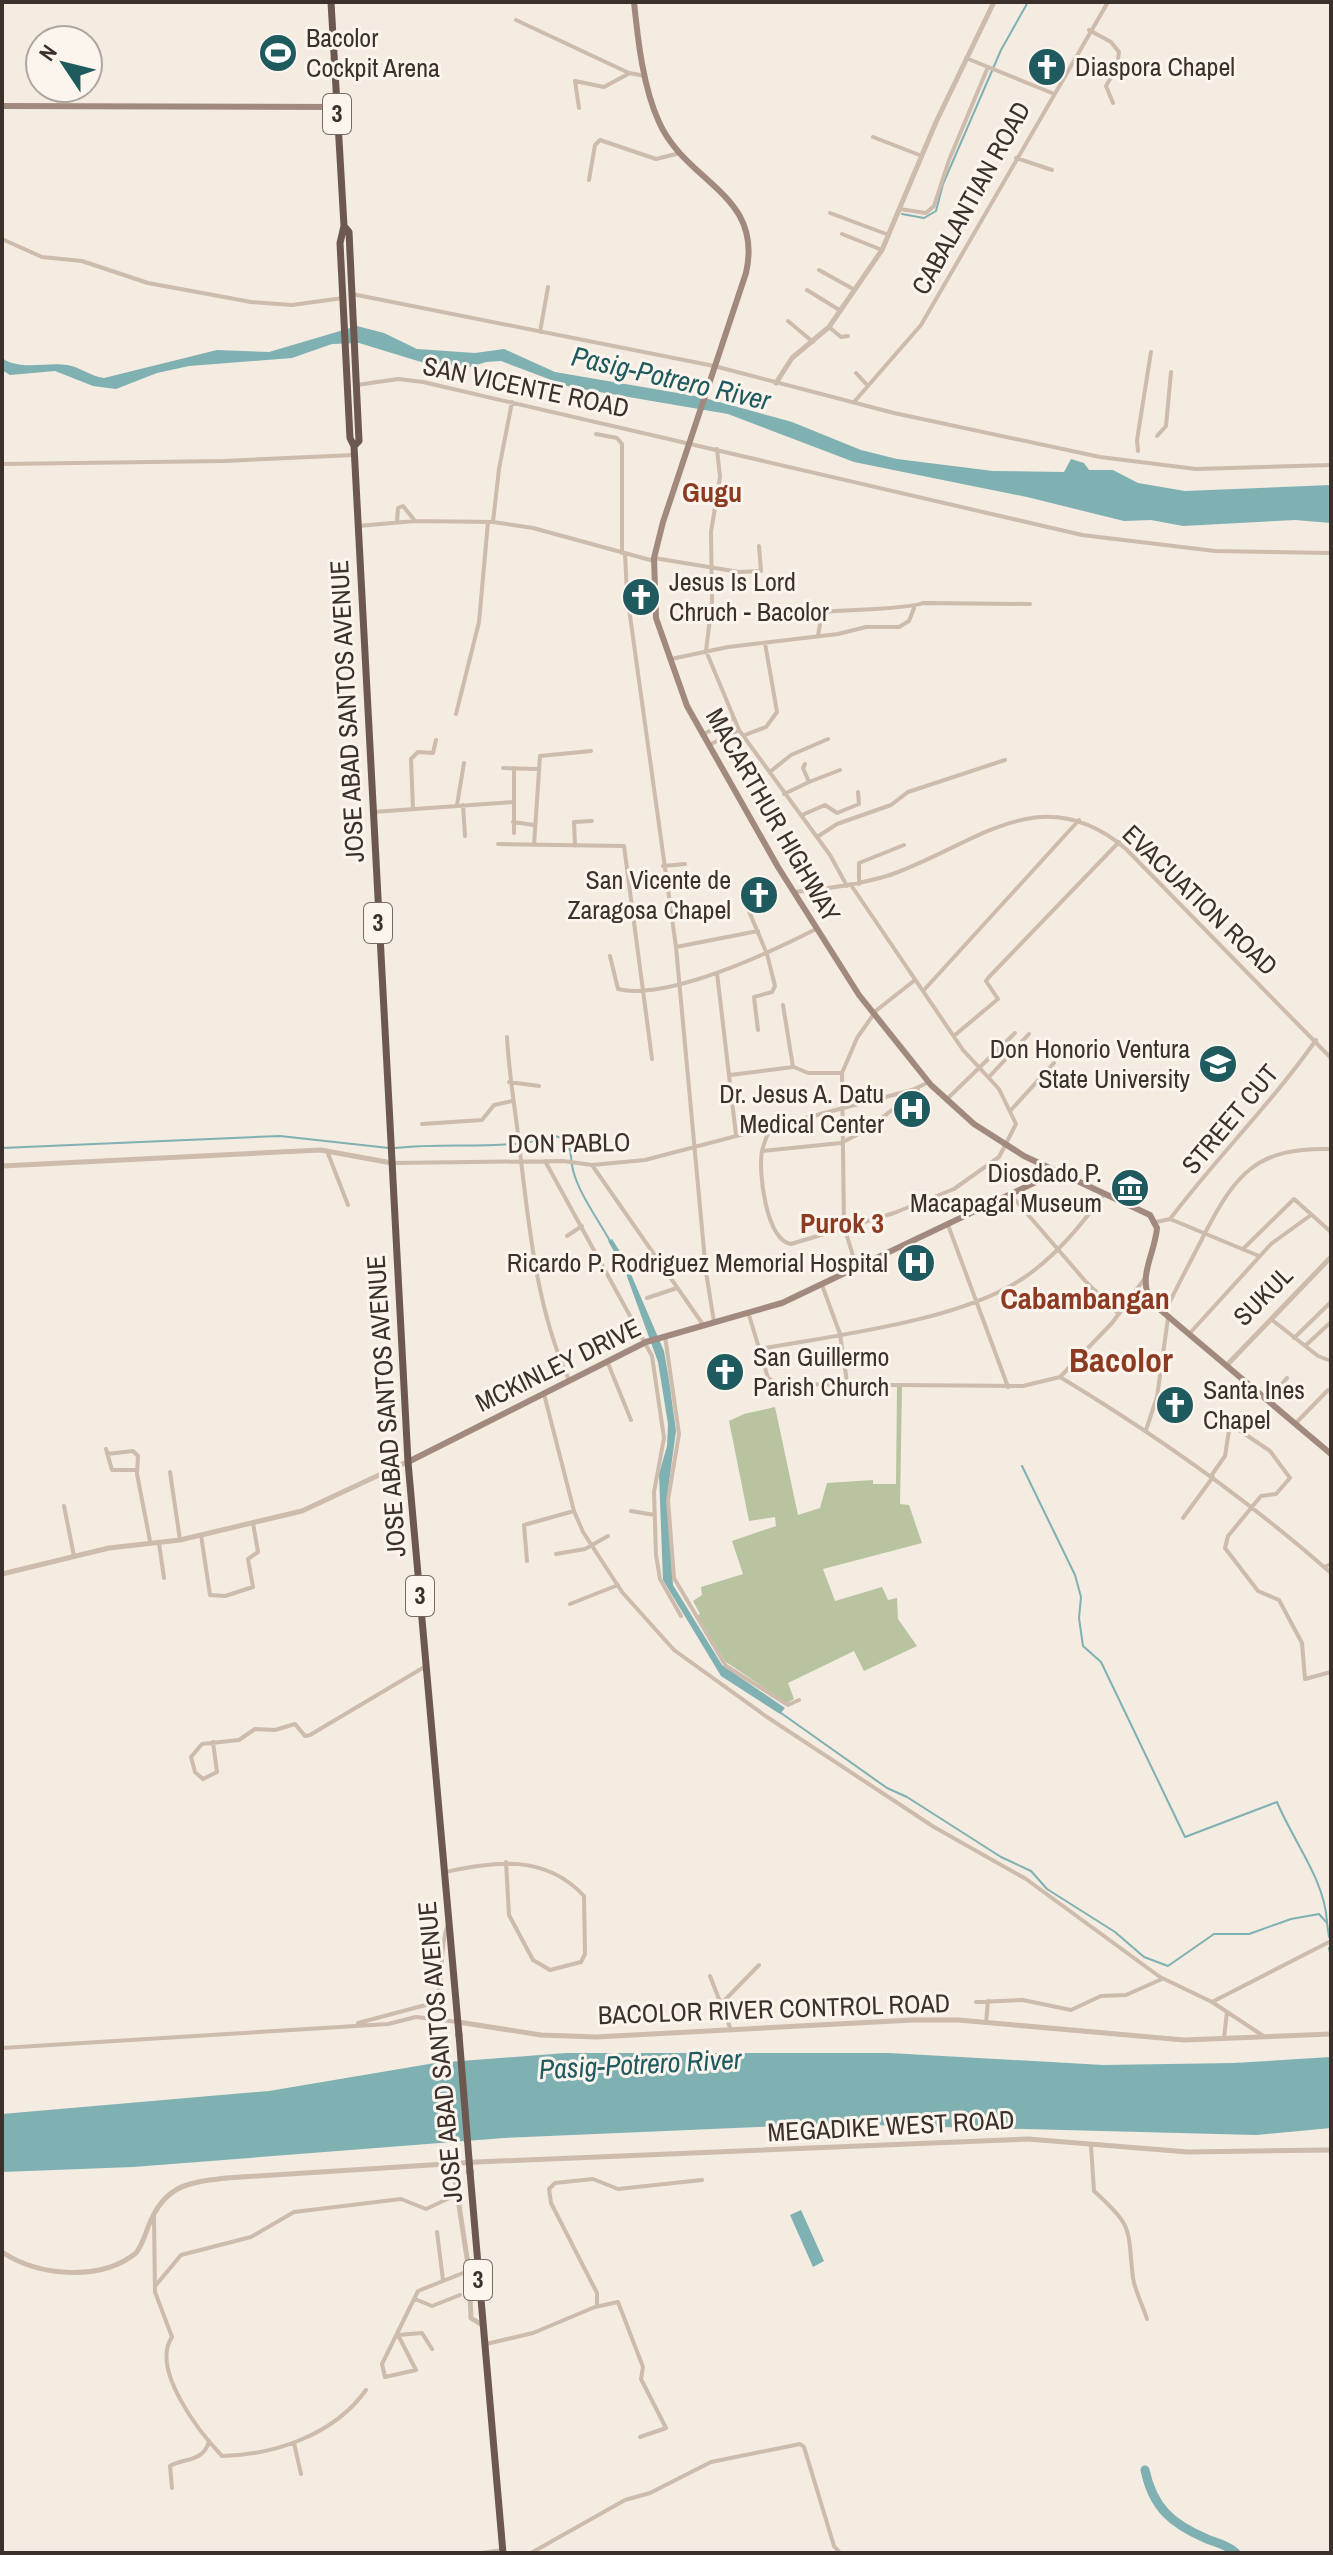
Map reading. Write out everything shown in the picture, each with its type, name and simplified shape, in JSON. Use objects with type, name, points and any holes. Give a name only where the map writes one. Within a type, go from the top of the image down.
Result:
[{"type":"highway","name":"JOSE ABAD SANTOS AVENUE","points":[[331,2],[344,226],[340,243],[359,441],[354,450],[357,526],[408,1462],[503,2552]]},
{"type":"main road","name":"MACARTHUR HIGHWAY","points":[[634,2],[646,76],[659,123],[680,153],[734,205],[744,220],[750,245],[746,273],[654,560],[656,618],[668,659],[707,746],[816,929],[873,1014],[929,1082],[946,1100],[1007,1146],[1035,1162],[1145,1211],[1156,1222]]},
{"type":"main road","points":[[2,106],[337,107]]},
{"type":"main road","points":[[1035,1162],[1039,1171],[1038,1181]]},
{"type":"main road","name":"MCKINLEY DRIVE","points":[[408,1462],[648,1341],[749,1315],[857,1270],[1038,1181],[1068,1177]]},
{"type":"main road","points":[[1156,1222],[1145,1278],[1148,1297],[1188,1335],[1331,1454]]},
{"type":"street","name":"CABALANTIAN ROAD","points":[[776,383],[792,358],[829,327],[857,291],[882,250],[966,58],[994,2]]},
{"type":"street","name":"CABALANTIAN ROAD","points":[[854,402],[921,325],[1052,93],[1108,2]]},
{"type":"street","points":[[516,20],[629,73],[646,76]]},
{"type":"street","points":[[1089,30],[1111,42],[1119,52],[1117,67],[1106,86],[1113,103]]},
{"type":"street","points":[[966,58],[1052,93]]},
{"type":"street","points":[[900,209],[926,213],[934,206],[949,160],[990,68]]},
{"type":"street","points":[[579,108],[576,80],[604,87],[629,73]]},
{"type":"street","points":[[873,137],[922,156]]},
{"type":"street","points":[[589,180],[595,145],[600,140],[656,159],[680,153]]},
{"type":"street","points":[[1016,158],[1052,170]]},
{"type":"street","points":[[830,213],[889,235]]},
{"type":"street","points":[[842,234],[882,250]]},
{"type":"street","points":[[2,239],[42,257],[82,261],[148,283],[251,302],[292,305],[346,298],[540,332],[1136,463],[1246,470],[1331,465]]},
{"type":"street","points":[[819,270],[857,291]]},
{"type":"street","points":[[540,332],[548,287]]},
{"type":"street","points":[[807,290],[841,311]]},
{"type":"street","points":[[788,321],[813,342]]},
{"type":"street","points":[[829,327],[841,337],[848,336]]},
{"type":"street","points":[[1138,451],[1137,440],[1151,352]]},
{"type":"street","points":[[1157,436],[1166,426],[1171,372]]},
{"type":"street","points":[[856,373],[869,387]]},
{"type":"street","name":"SAN VICENTE ROAD","points":[[352,383],[405,380],[512,402],[690,440],[769,465],[1082,535],[1215,551],[1331,553]]},
{"type":"street","points":[[456,714],[479,622],[490,522],[512,402]]},
{"type":"street","points":[[596,434],[617,438],[622,444],[624,553],[676,947],[697,1146],[706,1272],[714,1324]]},
{"type":"street","points":[[717,449],[720,465],[706,651],[739,730],[771,771],[784,794],[802,815],[979,1069],[989,1077],[1011,1110],[1016,1124],[1007,1146],[989,1168],[954,1189],[894,1213],[791,1244],[784,1243],[766,1209],[762,1151],[771,1126]]},
{"type":"street","points":[[2,464],[224,461],[354,450]]},
{"type":"street","points":[[717,492],[740,499]]},
{"type":"street","points":[[397,522],[398,508],[403,506],[415,521]]},
{"type":"street","points":[[357,526],[415,521],[490,522],[533,528],[654,560],[761,571],[759,546]]},
{"type":"street","points":[[818,636],[822,612],[872,606],[914,608],[923,603],[1030,604]]},
{"type":"street","points":[[668,659],[866,627],[899,627],[909,621],[914,608]]},
{"type":"street","points":[[742,736],[766,727],[777,712],[765,643]]},
{"type":"street","points":[[702,735],[734,718]]},
{"type":"street","points":[[707,746],[739,730]]},
{"type":"street","points":[[771,771],[791,755],[828,739]]},
{"type":"street","points":[[413,809],[411,759],[418,752],[433,753],[436,740]]},
{"type":"street","points":[[534,845],[537,769],[542,754],[591,751]]},
{"type":"street","points":[[817,837],[837,824],[891,805],[908,792],[1005,760]]},
{"type":"street","points":[[464,763],[460,805],[465,836]]},
{"type":"street","points":[[805,764],[803,768],[809,782]]},
{"type":"street","points":[[503,768],[537,769]]},
{"type":"street","points":[[514,768],[514,833]]},
{"type":"street","points":[[784,794],[840,770]]},
{"type":"street","points":[[802,815],[825,805],[837,813],[859,804],[858,792]]},
{"type":"street","points":[[372,812],[514,802]]},
{"type":"street","name":"EVACUATION ROAD","points":[[794,892],[849,886],[892,874],[1021,817],[1079,820],[1119,842],[1331,1058]]},
{"type":"street","points":[[924,991],[1079,820]]},
{"type":"street","points":[[575,846],[574,822],[592,821]]},
{"type":"street","points":[[513,822],[534,825]]},
{"type":"street","points":[[955,1035],[998,999],[986,981],[989,977],[1119,842]]},
{"type":"street","points":[[498,844],[624,846],[652,1059]]},
{"type":"street","points":[[859,884],[859,863],[904,845]]},
{"type":"street","points":[[663,866],[685,864]]},
{"type":"street","points":[[748,909],[767,954],[775,986],[772,992],[754,997],[758,1030]]},
{"type":"street","points":[[610,956],[618,989],[680,984],[767,954],[816,929]]},
{"type":"street","points":[[676,947],[758,931]]},
{"type":"street","points":[[717,973],[736,1135]]},
{"type":"street","points":[[857,1270],[844,1226],[842,1073],[857,1038],[873,1014],[915,980]]},
{"type":"street","points":[[783,1005],[793,1067]]},
{"type":"street","points":[[946,1100],[1015,1033]]},
{"type":"street","points":[[989,1077],[1029,1034]]},
{"type":"street","points":[[507,1037],[509,1082],[534,1252],[561,1362],[569,1380]]},
{"type":"street","name":"STREET CUT","points":[[1170,1219],[1238,1132],[1261,1114],[1316,1040]]},
{"type":"street","points":[[1011,1110],[1054,1063]]},
{"type":"street","points":[[730,1075],[793,1067],[808,1073],[842,1073]]},
{"type":"street","points":[[509,1082],[539,1086]]},
{"type":"street","name":"DON PABLO","points":[[391,1160],[545,1161],[592,1165],[645,1160],[921,1088],[929,1082]]},
{"type":"street","points":[[762,1151],[841,1143],[866,1130],[921,1088]]},
{"type":"street","points":[[422,1124],[482,1120],[494,1105],[512,1101]]},
{"type":"street","points":[[1146,1430],[1157,1397],[1166,1316],[1224,1197],[1252,1166],[1284,1152],[1331,1149]]},
{"type":"street","points":[[327,1151],[348,1205]]},
{"type":"street","points":[[2,1166],[206,1153],[327,1151],[391,1160]]},
{"type":"street","points":[[545,1161],[648,1341],[664,1430],[654,1492],[660,1579],[681,1616]]},
{"type":"street","points":[[592,1165],[704,1326]]},
{"type":"street","points":[[760,1349],[840,1334],[976,1300],[1026,1276],[1058,1250],[1105,1193]]},
{"type":"street","points":[[1011,1195],[1119,1314]]},
{"type":"street","points":[[1243,1249],[1290,1200],[1297,1200],[1331,1232]]},
{"type":"street","points":[[1188,1335],[1259,1256],[1311,1215]]},
{"type":"street","points":[[1156,1222],[1170,1219],[1259,1256]]},
{"type":"street","points":[[948,1225],[1008,1387]]},
{"type":"street","points":[[567,1236],[582,1226]]},
{"type":"street","name":"SUKUL","points":[[1226,1366],[1331,1257]]},
{"type":"street","points":[[518,1266],[537,1265]]},
{"type":"street","points":[[749,1315],[768,1378],[772,1382],[1008,1387],[1060,1377],[1119,1314],[1145,1278]]},
{"type":"street","points":[[822,1285],[840,1334],[847,1382]]},
{"type":"street","points":[[647,1298],[677,1288]]},
{"type":"street","points":[[1130,1298],[1148,1297]]},
{"type":"street","points":[[1294,1338],[1331,1302]]},
{"type":"street","points":[[1270,1317],[1305,1346],[1331,1361]]},
{"type":"street","points":[[1305,1346],[1331,1322]]},
{"type":"street","points":[[662,1336],[679,1434],[668,1500],[674,1578],[726,1666],[788,1705],[799,1700]]},
{"type":"street","points":[[607,1361],[631,1420]]},
{"type":"street","points":[[1060,1377],[1146,1430],[1212,1477],[1331,1573]]},
{"type":"street","points":[[1268,1401],[1287,1378]]},
{"type":"street","points":[[1295,1424],[1328,1390]]},
{"type":"street","points":[[544,1394],[574,1511],[592,1546],[652,1628],[699,1670],[934,1827],[1026,1879],[1166,1979],[1212,2002],[1268,2039]]},
{"type":"street","points":[[1215,1414],[1270,1451],[1290,1478],[1276,1494],[1263,1494],[1226,1539],[1228,1556],[1258,1591],[1279,1600],[1302,1643],[1305,1679],[1331,1672]]},
{"type":"street","points":[[1183,1518],[1225,1456],[1230,1424]]},
{"type":"street","points":[[137,1470],[112,1470],[107,1452],[135,1452],[139,1460],[137,1470],[150,1541]]},
{"type":"street","points":[[2,1574],[150,1541],[180,1540],[253,1523],[327,1501],[408,1462]]},
{"type":"street","points":[[170,1472],[180,1540]]},
{"type":"street","points":[[64,1506],[75,1558]]},
{"type":"street","points":[[527,1561],[524,1525],[574,1511]]},
{"type":"street","points":[[631,1511],[655,1515]]},
{"type":"street","points":[[201,1535],[210,1595],[225,1596],[253,1587],[248,1559],[258,1552],[253,1523]]},
{"type":"street","points":[[556,1554],[592,1546],[608,1536]]},
{"type":"street","points":[[159,1541],[164,1578]]},
{"type":"street","points":[[1324,1567],[1331,1564]]},
{"type":"street","points":[[570,1604],[618,1585]]},
{"type":"street","points":[[213,1742],[217,1772],[203,1779],[195,1772],[191,1757],[202,1744],[213,1742],[239,1740],[255,1729],[275,1730],[295,1724],[305,1736],[310,1735],[426,1666]]},
{"type":"street","points":[[445,1872],[485,1862],[506,1862],[553,1872],[584,1896],[583,1961],[550,1970],[533,1960],[509,1915],[506,1862]]},
{"type":"street","points":[[348,2026],[437,2002],[443,1980],[441,1949],[449,1920]]},
{"type":"street","points":[[1212,2002],[1331,1941]]},
{"type":"street","points":[[721,2004],[759,1965]]},
{"type":"street","points":[[710,1976],[731,2030]]},
{"type":"street","points":[[976,2002],[1023,2000],[1071,2010],[1101,1996],[1126,1995],[1166,1979]]},
{"type":"street","points":[[986,2024],[988,2001]]},
{"type":"street","points":[[1224,2040],[1227,2012]]},
{"type":"street","points":[[2,2048],[388,2024],[416,2017],[458,2022]]},
{"type":"street","name":"BACOLOR RIVER CONTROL ROAD","points":[[458,2022],[565,2037],[913,2020],[1158,2038],[1268,2039],[1331,2034]]},
{"type":"street","name":"MEGADIKE WEST ROAD","points":[[2,2252],[29,2267],[53,2272],[111,2266],[136,2253],[165,2196],[191,2183],[477,2162],[1028,2139],[1188,2152],[1331,2150]]},
{"type":"street","points":[[1091,2146],[1094,2191],[1112,2207],[1130,2232],[1133,2281],[1147,2319]]},
{"type":"street","points":[[453,2166],[469,2271],[471,2318],[482,2325]]},
{"type":"street","points":[[595,2307],[597,2293],[551,2203],[549,2189],[555,2183],[593,2179],[618,2189],[702,2180]]},
{"type":"street","points":[[155,2288],[181,2255],[251,2237],[294,2212],[402,2198],[426,2209],[458,2194]]},
{"type":"street","points":[[154,2214],[155,2288],[172,2337],[165,2355],[182,2407],[222,2456],[258,2450],[266,2453],[294,2443],[331,2424],[356,2405],[366,2390]]},
{"type":"street","points":[[437,2232],[443,2280]]},
{"type":"street","points":[[398,2335],[416,2370],[385,2377],[382,2364],[422,2287],[469,2271]]},
{"type":"street","points":[[415,2299],[432,2306],[460,2295]]},
{"type":"street","points":[[483,2344],[533,2333],[595,2307],[618,2302],[643,2367],[641,2379],[666,2428],[640,2437]]},
{"type":"street","points":[[398,2335],[422,2333],[432,2349]]},
{"type":"street","points":[[172,2488],[170,2466],[196,2458],[208,2447],[209,2439]]},
{"type":"street","points":[[294,2443],[301,2474]]},
{"type":"street","points":[[531,2553],[625,2500],[650,2493],[711,2462],[800,2444],[804,2447],[834,2546],[840,2553]]},
{"type":"street","points":[[481,2553],[503,2552]]},
{"type":"green space","points":[[897,1387],[902,1387],[900,1504],[909,1505],[922,1543],[823,1569],[835,1601],[882,1587],[888,1600],[897,1598],[898,1619],[917,1646],[864,1671],[854,1651],[788,1683],[794,1699],[787,1703],[726,1662],[697,1616],[700,1614],[693,1601],[702,1595],[701,1587],[743,1574],[732,1541],[776,1526],[775,1517],[749,1521],[729,1421],[775,1407],[798,1515],[820,1508],[827,1483],[873,1480],[873,1484],[896,1484]]},
{"type":"water","points":[[357,326],[384,333],[417,349],[475,353],[504,349],[555,372],[701,397],[792,422],[861,450],[897,459],[993,471],[1064,472],[1071,459],[1084,463],[1089,470],[1113,470],[1138,483],[1185,491],[1331,485],[1331,523],[1295,520],[1183,526],[1151,520],[1124,521],[1027,497],[854,462],[728,414],[570,387],[501,361],[486,362],[454,372],[359,343],[332,344],[292,358],[189,366],[157,373],[116,389],[93,386],[55,371],[10,375],[2,370],[2,358],[25,365],[67,365],[104,378],[217,350],[269,352]]},
{"type":"water","points":[[612,1239],[624,1258],[664,1351],[676,1431],[667,1497],[673,1585],[722,1665],[785,1708],[780,1714],[721,1676],[663,1580],[659,1474],[667,1446],[668,1424],[658,1362],[625,1271],[608,1241]]},
{"type":"water","name":"Pasig-Potrero River","points":[[566,2053],[889,2053],[1103,2065],[1234,2063],[1331,2057],[1331,2128],[1256,2135],[828,2124],[504,2138],[133,2167],[2,2172],[2,2114],[269,2091],[435,2063]]},
{"type":"water","points":[[801,2210],[824,2261],[813,2267],[790,2215]]},
{"type":"waterway","points":[[902,214],[924,218],[936,211],[943,184],[1001,50],[1028,2]]},
{"type":"waterway","points":[[2,1148],[280,1136],[389,1148]]},
{"type":"waterway","points":[[395,1148],[509,1144],[550,1136],[560,1138],[569,1148],[580,1188],[610,1241]]},
{"type":"waterway","points":[[1022,1466],[1075,1575],[1081,1597],[1079,1618],[1083,1646],[1101,1662],[1185,1837],[1277,1802],[1315,1876],[1327,1922]]},
{"type":"waterway","points":[[781,1713],[887,1788],[907,1797],[1001,1857],[1031,1871],[1047,1889],[1115,1932],[1144,1957],[1168,1966],[1214,1934],[1249,1934],[1291,1919],[1319,1914],[1327,1923],[1329,1937]]},
{"type":"waterway","points":[[1329,1948],[1331,1958]]},
{"type":"waterway","points":[[1145,2470],[1153,2495],[1174,2521],[1236,2553]]},
{"type":"place","name":"Bacolor Cockpit Arena","points":[[278,53]]},
{"type":"place","name":"Diaspora Chapel","points":[[1047,67]]},
{"type":"place","name":"Jesus Is Lord Chruch - Bacolor","points":[[641,597]]},
{"type":"place","name":"San Vicente de Zaragosa Chapel","points":[[759,895]]},
{"type":"place","name":"Don Honorio Ventura State University","points":[[1218,1064]]},
{"type":"place","name":"Dr. Jesus A. Datu Medical Center","points":[[912,1109]]},
{"type":"place","name":"Diosdado P. Macapagal Museum","points":[[1130,1188]]},
{"type":"place","name":"Ricardo P. Rodriguez Memorial Hospital","points":[[916,1263]]},
{"type":"place","name":"San Guillermo Parish Church","points":[[725,1372]]},
{"type":"place","name":"Santa Ines Chapel","points":[[1175,1405]]},
{"type":"district","name":"Gugu","points":[[712,492]]},
{"type":"district","name":"Purok 3","points":[[842,1223]]},
{"type":"district","name":"Cabambangan","points":[[1085,1299]]},
{"type":"district","name":"Bacolor","points":[[1121,1360]]}]
